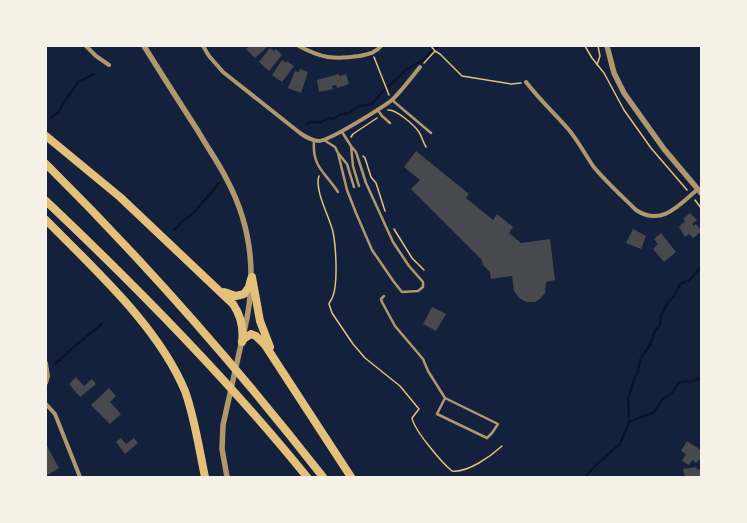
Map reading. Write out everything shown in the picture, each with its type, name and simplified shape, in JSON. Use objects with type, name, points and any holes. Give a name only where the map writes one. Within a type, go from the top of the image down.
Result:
[{"type":"highway","points":[[46,136],[120,197],[220,290],[233,304],[240,315],[243,329],[242,342]]},
{"type":"highway","points":[[46,164],[127,247],[201,328],[249,384],[324,477]]},
{"type":"highway","points":[[46,201],[110,262],[196,350],[262,423],[307,477]]},
{"type":"highway","points":[[46,220],[134,312],[167,358],[185,392],[196,429],[205,477]]},
{"type":"highway","points":[[220,290],[232,296],[240,296],[247,291],[252,277]]},
{"type":"highway","points":[[252,277],[260,321],[278,366]]},
{"type":"highway","points":[[242,342],[248,335],[251,334],[256,336],[265,344],[351,477]]},
{"type":"street","points":[[86,46],[96,56],[109,65]]},
{"type":"street","points":[[144,46],[219,165],[240,208],[248,237],[252,277],[248,310],[225,413],[222,436],[222,449],[227,477]]},
{"type":"street","points":[[203,46],[212,60],[232,80],[300,133],[314,140],[324,140],[342,132],[391,100],[420,67]]},
{"type":"street","points":[[299,46],[309,52],[335,59],[372,54],[381,46]]},
{"type":"street","points":[[526,82],[571,132],[586,156],[603,177],[636,210],[641,214],[654,217],[664,215],[699,191],[664,149],[624,93],[614,73],[607,46]]},
{"type":"street","points":[[46,363],[48,376],[46,383]]},
{"type":"street","points":[[46,404],[55,414],[80,477]]},
{"type":"lane","points":[[391,100],[431,133]]},
{"type":"lane","points":[[377,109],[381,115],[390,122]]},
{"type":"lane","points":[[324,140],[335,147],[338,153],[356,213],[372,250],[402,292],[418,292],[423,287],[423,282],[409,266],[393,242],[366,183],[356,152],[342,132]]},
{"type":"lane","points":[[314,140],[314,158],[338,192]]},
{"type":"lane","points":[[351,146],[353,166],[359,186]]},
{"type":"lane","points":[[338,153],[347,164],[354,187]]},
{"type":"lane","points":[[384,296],[382,302],[395,326],[423,359],[428,371],[445,398],[498,424],[496,428],[487,438],[437,414],[445,398]]},
{"type":"path","points":[[431,46],[462,76],[511,84],[526,82]]},
{"type":"path","points":[[585,46],[604,73],[624,110],[651,148],[688,190]]},
{"type":"path","points":[[597,65],[600,56],[598,46]]},
{"type":"path","points":[[420,67],[435,51]]},
{"type":"path","points":[[372,54],[391,100]]},
{"type":"path","points":[[352,140],[351,137],[353,134],[388,110],[396,111],[418,130],[426,147]]},
{"type":"path","points":[[361,155],[366,158],[371,177],[376,184],[388,217]]},
{"type":"path","points":[[323,172],[318,178],[318,184],[332,231],[336,268],[333,296],[329,304],[332,313],[353,344],[365,358],[400,386],[419,409],[412,418],[414,425],[450,470],[456,472],[477,464],[502,446]]},
{"type":"path","points":[[694,198],[701,208]]},
{"type":"path","points":[[393,228],[412,258],[424,270]]},
{"type":"building","points":[[249,46],[268,46],[255,58],[246,49]]},
{"type":"building","points":[[270,48],[274,51],[276,49],[282,55],[269,71],[259,62]]},
{"type":"building","points":[[282,60],[286,63],[287,61],[294,66],[282,82],[272,75]]},
{"type":"building","points":[[300,69],[308,72],[301,93],[288,88],[295,71],[299,72]]},
{"type":"building","points":[[339,74],[339,76],[346,74],[349,84],[337,88],[336,85],[332,86],[333,89],[319,92],[317,80]]},
{"type":"building","points":[[416,151],[469,194],[466,198],[493,220],[497,214],[513,227],[509,233],[521,243],[550,239],[555,280],[546,282],[545,293],[541,298],[535,302],[526,302],[519,298],[514,291],[512,276],[491,279],[490,272],[483,265],[481,259],[411,189],[420,180],[404,167]]},
{"type":"building","points":[[690,213],[697,220],[692,224],[694,226],[696,224],[701,230],[701,232],[693,238],[689,234],[685,237],[679,227],[685,221],[683,219]]},
{"type":"building","points":[[633,229],[646,236],[641,249],[626,243]]},
{"type":"building","points":[[661,233],[676,252],[664,262],[653,249],[658,244],[654,239]]},
{"type":"building","points":[[432,307],[446,314],[436,331],[423,324]]},
{"type":"building","points":[[76,377],[84,386],[92,379],[96,384],[80,397],[69,384]]},
{"type":"building","points":[[109,388],[116,396],[110,402],[121,414],[110,424],[91,405]]},
{"type":"building","points":[[121,438],[126,444],[134,438],[138,443],[125,454],[116,442]]},
{"type":"building","points":[[687,441],[701,450],[701,461],[699,460],[696,463],[692,460],[689,465],[682,461],[686,454],[681,451]]},
{"type":"building","points":[[46,444],[59,468],[46,476]]},
{"type":"building","points":[[696,467],[697,470],[699,469],[701,471],[700,477],[685,477],[683,469]]},
{"type":"waterway","points":[[389,86],[407,69],[425,59],[429,53],[439,46]]},
{"type":"waterway","points":[[52,117],[59,112],[78,82],[94,74]]},
{"type":"waterway","points":[[306,125],[310,122],[321,122],[328,118],[334,119],[341,114],[349,113],[359,106],[372,104],[384,90]]},
{"type":"waterway","points":[[174,230],[195,211],[219,183]]},
{"type":"waterway","points":[[629,422],[628,399],[638,372],[641,358],[650,345],[655,331],[660,325],[661,316],[667,304],[674,296],[680,284],[689,280],[701,267]]},
{"type":"waterway","points":[[55,364],[102,324]]},
{"type":"waterway","points":[[585,477],[597,464],[620,444],[629,422],[654,412],[663,399],[671,394],[680,382],[694,381],[701,378]]}]
